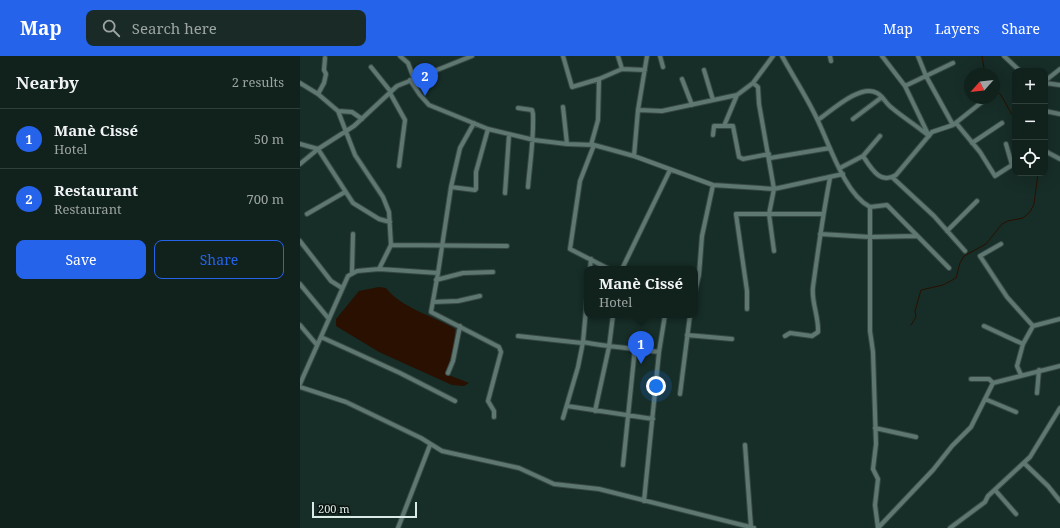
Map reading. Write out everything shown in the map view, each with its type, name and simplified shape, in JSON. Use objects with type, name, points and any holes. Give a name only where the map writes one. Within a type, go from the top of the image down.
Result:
[{"type":"street","points":[[400,56],[408,63],[412,80],[420,96],[429,105],[488,129],[509,135],[567,144],[593,145],[634,156],[713,185],[774,189],[843,174]]},
{"type":"street","points":[[300,164],[318,149],[362,119],[397,86],[472,56]]},
{"type":"street","points":[[563,56],[572,87],[599,79],[622,69],[645,70]]},
{"type":"street","points":[[618,56],[622,69]]},
{"type":"street","points":[[634,156],[638,110],[647,56]]},
{"type":"street","points":[[660,56],[662,67]]},
{"type":"street","points":[[638,110],[662,111],[737,95],[753,83],[772,56]]},
{"type":"street","points":[[782,56],[818,120],[830,148],[857,198],[870,207],[887,206],[949,268]]},
{"type":"street","points":[[830,56],[831,61]]},
{"type":"street","points":[[882,56],[905,86],[929,136]]},
{"type":"street","points":[[918,56],[926,76],[955,124],[972,143],[996,176],[1012,165],[1006,144]]},
{"type":"street","points":[[1004,56],[1017,68]]},
{"type":"street","points":[[318,94],[324,83],[326,74],[324,70],[325,58]]},
{"type":"street","points":[[905,86],[953,63]]},
{"type":"street","points":[[371,67],[391,92],[406,120],[399,166]]},
{"type":"street","points":[[1048,79],[1060,69]]},
{"type":"street","points":[[704,70],[713,100]]},
{"type":"street","points":[[599,79],[598,120],[593,145],[580,181],[570,249],[604,266]]},
{"type":"street","points":[[682,79],[692,104]]},
{"type":"street","points":[[300,83],[318,94],[338,111],[355,155],[383,197],[390,222],[391,245],[379,269]]},
{"type":"street","points":[[753,83],[758,87],[759,104],[774,189],[769,214],[774,251]]},
{"type":"street","points":[[1048,83],[1060,85]]},
{"type":"street","points":[[818,120],[843,102],[864,91],[877,93],[890,108],[908,118],[929,136]]},
{"type":"street","points":[[724,126],[737,95]]},
{"type":"street","points":[[853,119],[882,98]]},
{"type":"street","points":[[863,156],[878,176],[884,179],[893,178],[932,132],[955,124],[980,104]]},
{"type":"street","points":[[563,107],[567,144]]},
{"type":"street","points":[[518,108],[532,110],[533,114],[534,140],[530,155],[528,188]]},
{"type":"street","points":[[338,111],[352,112],[362,119]]},
{"type":"street","points":[[1048,112],[1060,114]]},
{"type":"street","points":[[474,123],[460,148],[451,187],[431,310],[432,313],[500,347],[501,352],[488,401],[494,411],[494,417]]},
{"type":"street","points":[[972,143],[1002,123]]},
{"type":"street","points":[[713,136],[714,126],[733,126],[739,157],[743,159],[830,148]]},
{"type":"street","points":[[451,187],[476,189],[476,172],[488,129]]},
{"type":"street","points":[[505,193],[509,135]]},
{"type":"street","points":[[840,168],[863,156],[880,136]]},
{"type":"street","points":[[300,144],[318,149],[353,203],[379,219],[390,222]]},
{"type":"street","points":[[1048,153],[1060,160]]},
{"type":"street","points":[[623,266],[670,170]]},
{"type":"street","points":[[785,336],[790,333],[812,336],[818,332],[813,288],[823,214],[830,178]]},
{"type":"street","points":[[893,178],[934,216],[965,251]]},
{"type":"street","points":[[698,279],[702,236],[713,185]]},
{"type":"street","points":[[307,214],[345,192]]},
{"type":"street","points":[[947,231],[977,201]]},
{"type":"street","points":[[870,207],[870,331],[873,352],[876,444],[873,469],[878,479],[875,505],[878,528]]},
{"type":"street","points":[[747,309],[747,291],[736,214],[823,214]]},
{"type":"street","points":[[300,384],[342,288],[352,272],[353,234]]},
{"type":"street","points":[[820,234],[870,237],[917,236]]},
{"type":"street","points":[[300,241],[331,280],[342,288]]},
{"type":"street","points":[[1001,244],[980,256],[1007,297],[1033,326]]},
{"type":"street","points":[[391,245],[507,246]]},
{"type":"street","points":[[590,266],[591,259]]},
{"type":"street","points":[[352,272],[379,269],[438,273]]},
{"type":"street","points":[[436,280],[463,274],[493,272]]},
{"type":"street","points":[[300,284],[329,319]]},
{"type":"street","points":[[433,302],[458,301],[480,296]]},
{"type":"street","points":[[563,418],[578,367],[583,342],[585,318]]},
{"type":"street","points":[[595,411],[609,346],[613,318]]},
{"type":"street","points":[[644,501],[659,352],[665,318]]},
{"type":"street","points":[[680,394],[690,318]]},
{"type":"street","points":[[1021,375],[1017,366],[1023,344],[1033,326],[1060,319]]},
{"type":"street","points":[[300,325],[316,345]]},
{"type":"street","points":[[448,373],[453,361],[460,326]]},
{"type":"street","points":[[984,326],[1023,344]]},
{"type":"street","points":[[687,335],[732,339]]},
{"type":"street","points":[[518,336],[583,342],[659,352]]},
{"type":"street","points":[[321,337],[400,373],[455,401]]},
{"type":"street","points":[[622,466],[629,416],[635,348]]},
{"type":"street","points":[[878,528],[971,427],[993,383],[1039,370],[1060,366]]},
{"type":"street","points":[[1037,393],[1039,370]]},
{"type":"street","points":[[971,379],[989,379],[993,383]]},
{"type":"street","points":[[300,387],[346,402],[451,454],[525,470],[554,484],[599,489],[753,527],[745,445]]},
{"type":"street","points":[[985,399],[1016,412]]},
{"type":"street","points":[[566,406],[653,419]]},
{"type":"street","points":[[950,528],[985,502],[988,496],[1024,463],[1060,408]]},
{"type":"street","points":[[875,428],[916,437]]},
{"type":"street","points":[[398,528],[430,444]]},
{"type":"street","points":[[1024,463],[1048,486],[1060,501]]},
{"type":"street","points":[[995,490],[1016,514]]},
{"type":"shaded area","points":[[379,287],[386,288],[400,301],[455,329],[454,346],[446,374],[469,383],[464,386],[452,385],[379,352],[336,326],[336,319],[359,291]]},
{"type":"waterway","points":[[982,56],[984,68]]},
{"type":"waterway","points":[[1000,94],[1012,115]]},
{"type":"waterway","points":[[911,325],[916,317],[915,311],[921,290],[943,285],[956,278],[960,263],[964,256],[986,244],[1002,224],[1008,221],[1023,218],[1030,212],[1034,204],[1038,176]]},
{"type":"place","name":"Restaurant","points":[[425,96]]},
{"type":"place","name":"Manè Cissé","points":[[641,364]]}]
